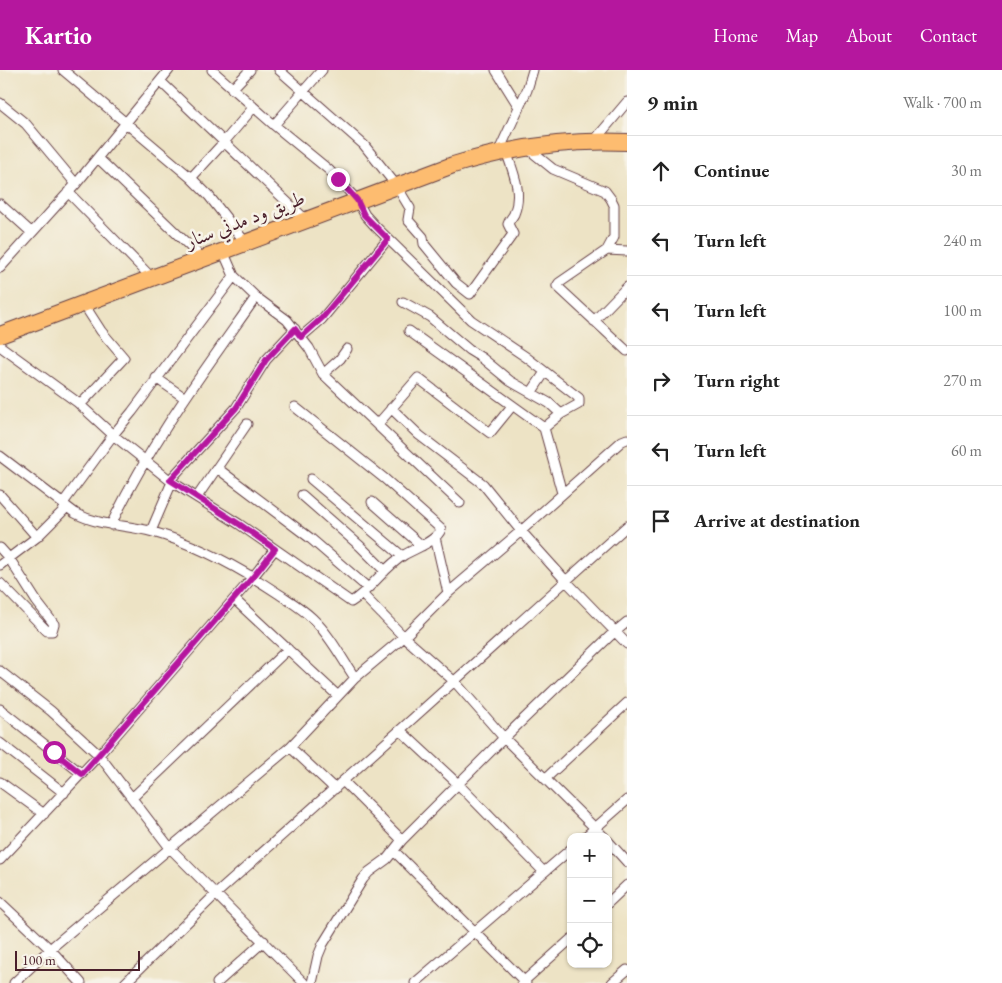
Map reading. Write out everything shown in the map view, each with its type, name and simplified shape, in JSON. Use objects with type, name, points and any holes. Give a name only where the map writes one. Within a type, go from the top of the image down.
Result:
[{"type":"highway","name":"طريق ود مدني سنار","points":[[0,334],[453,165],[502,152],[527,148],[594,141],[627,142]]},
{"type":"street","points":[[63,70],[127,122],[191,178],[209,196],[245,242]]},
{"type":"street","points":[[0,268],[76,184],[168,70]]},
{"type":"street","points":[[212,70],[274,126],[329,170],[357,200],[364,215],[471,320],[526,357],[579,398],[579,404],[561,414],[544,428]]},
{"type":"street","points":[[232,89],[250,70]]},
{"type":"street","points":[[279,70],[364,145],[396,185],[410,208],[408,218],[423,237],[424,244],[444,270],[470,294],[513,234],[508,224],[514,213],[518,194],[517,186],[502,152],[533,70]]},
{"type":"street","points":[[274,126],[322,70]]},
{"type":"street","points":[[496,70],[519,107]]},
{"type":"street","points":[[160,81],[305,219]]},
{"type":"street","points":[[0,102],[26,124],[76,184]]},
{"type":"street","points":[[594,141],[627,102]]},
{"type":"street","points":[[191,178],[253,108]]},
{"type":"street","points":[[527,148],[553,169],[605,191],[614,205],[614,238],[607,250],[557,286],[627,351]]},
{"type":"street","points":[[98,158],[202,258]]},
{"type":"street","points":[[68,192],[151,277]]},
{"type":"street","points":[[0,204],[32,232]]},
{"type":"street","points":[[301,337],[322,318],[388,239]]},
{"type":"street","points":[[223,250],[234,276],[295,329],[323,374],[460,503]]},
{"type":"street","points":[[607,250],[627,251]]},
{"type":"street","points":[[0,565],[37,537],[65,505],[113,435],[234,276]]},
{"type":"street","points":[[594,321],[627,287]]},
{"type":"street","points":[[111,525],[144,461],[185,398],[256,297]]},
{"type":"street","points":[[403,302],[430,317],[468,350],[482,358],[510,381],[548,403],[561,414]]},
{"type":"street","points":[[80,406],[124,358],[101,331],[83,303]]},
{"type":"street","points":[[151,531],[171,481],[236,408],[266,360],[295,329]]},
{"type":"street","points":[[409,331],[544,428],[562,492]]},
{"type":"street","points":[[0,346],[80,406],[144,461],[171,481],[239,524],[352,602],[402,556],[422,546],[440,532],[438,526],[385,478],[295,407]]},
{"type":"street","points":[[323,374],[340,359],[347,349]]},
{"type":"street","points":[[531,393],[545,372]]},
{"type":"street","points":[[156,378],[185,398]]},
{"type":"street","points":[[377,425],[418,378],[490,433],[512,406]]},
{"type":"street","points":[[391,408],[419,434],[483,484],[521,531],[627,644]]},
{"type":"street","points":[[197,497],[247,424]]},
{"type":"street","points":[[14,983],[50,949],[290,747],[355,678],[404,636],[448,593],[521,531],[562,492],[622,440],[627,439]]},
{"type":"street","points":[[0,456],[85,518],[111,525],[151,531],[230,563],[253,577],[314,620],[355,678]]},
{"type":"street","points":[[217,468],[310,538],[365,591],[404,636],[455,682],[504,738],[600,833]]},
{"type":"street","points":[[311,479],[402,556]]},
{"type":"street","points":[[0,495],[37,537]]},
{"type":"street","points":[[302,496],[355,541],[385,571]]},
{"type":"street","points":[[372,502],[422,546]]},
{"type":"street","points":[[125,983],[216,894],[627,526]]},
{"type":"street","points":[[435,537],[448,593]]},
{"type":"street","points":[[0,548],[9,558],[37,602],[54,624],[52,631],[47,631],[0,583]]},
{"type":"street","points":[[0,860],[99,755],[275,549]]},
{"type":"street","points":[[234,599],[338,696]]},
{"type":"street","points":[[312,983],[318,956],[323,944],[358,886],[369,872],[387,859],[402,840],[504,738],[627,622]]},
{"type":"street","points":[[132,798],[288,649]]},
{"type":"street","points":[[0,670],[51,711],[99,755],[170,848],[304,983]]},
{"type":"street","points":[[546,779],[627,703]]},
{"type":"street","points":[[0,709],[82,774]]},
{"type":"street","points":[[400,730],[458,784],[543,871]]},
{"type":"street","points":[[0,743],[64,793]]},
{"type":"street","points":[[290,747],[335,789]]},
{"type":"street","points":[[343,781],[402,840]]},
{"type":"street","points":[[0,782],[44,814]]},
{"type":"street","points":[[590,833],[627,800]]},
{"type":"street","points":[[612,845],[627,862]]},
{"type":"street","points":[[394,851],[524,982],[567,942]]},
{"type":"street","points":[[415,983],[567,851]]},
{"type":"street","points":[[612,899],[627,886]]},
{"type":"street","points":[[0,902],[50,949],[81,983]]},
{"type":"street","points":[[218,983],[264,941]]},
{"type":"street","points":[[612,983],[627,970]]},
{"type":"route","points":[[54,752],[82,774],[253,577],[275,549],[170,480],[236,408],[256,375],[275,349],[295,329],[301,337],[317,323],[388,239],[364,215],[357,200],[338,179]]}]
